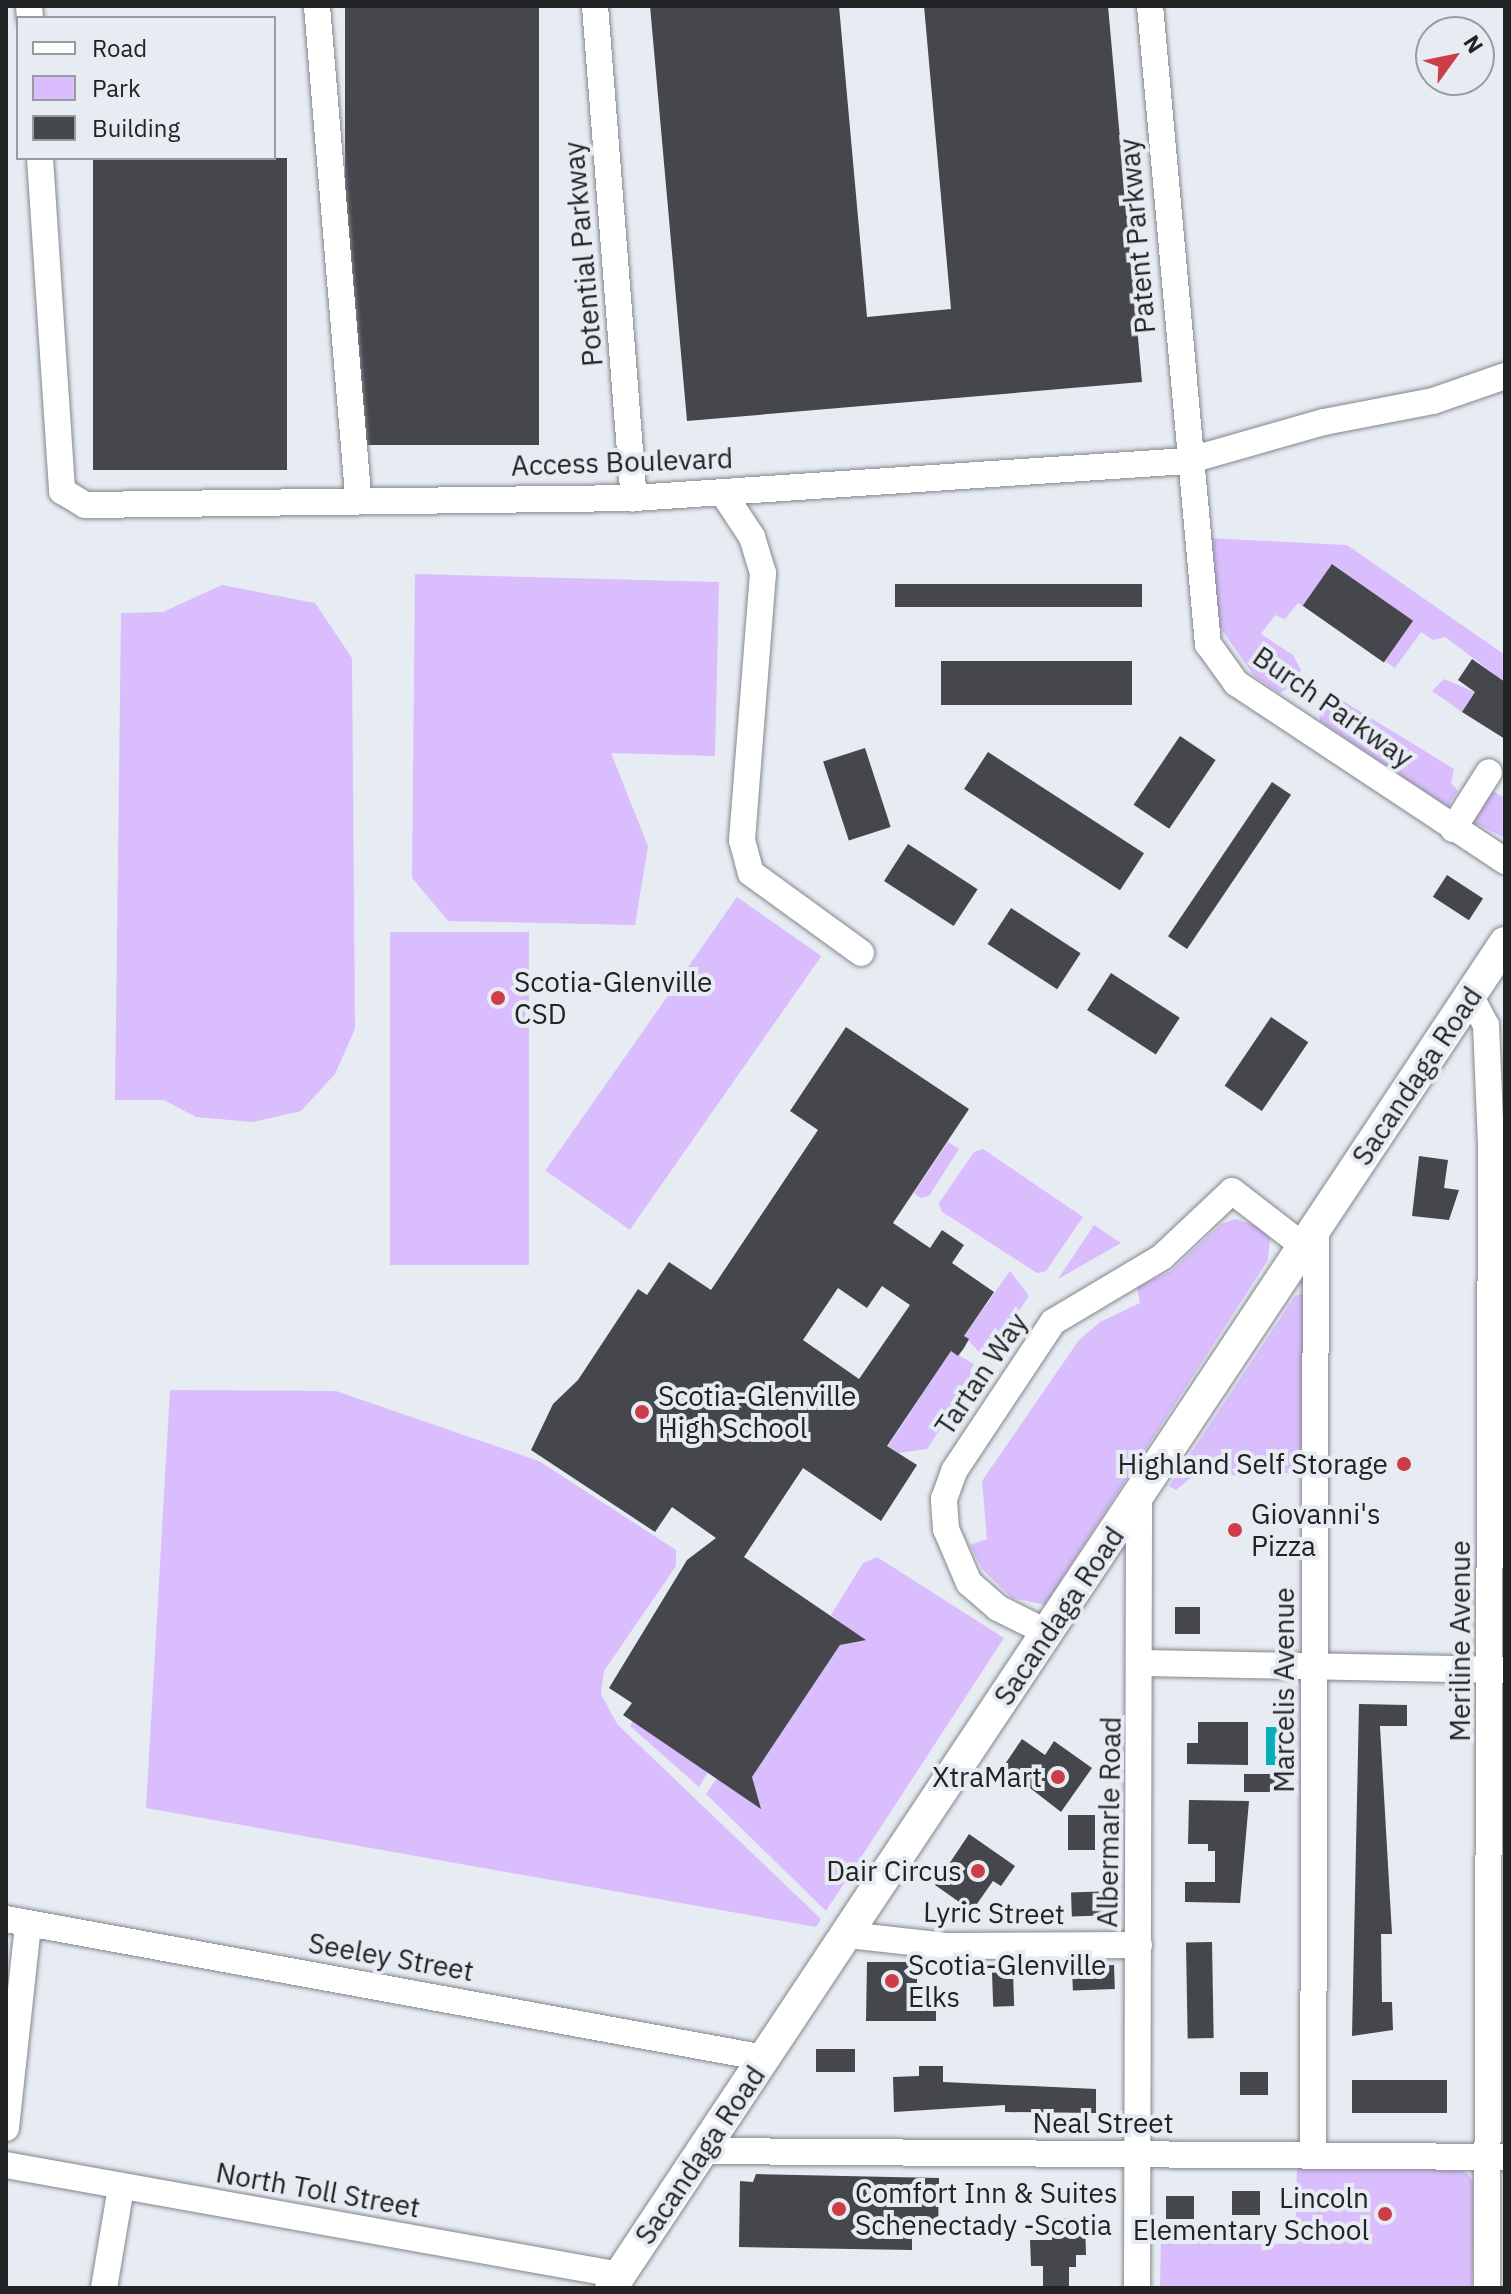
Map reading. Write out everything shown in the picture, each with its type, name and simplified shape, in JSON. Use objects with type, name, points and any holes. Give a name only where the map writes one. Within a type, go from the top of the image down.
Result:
[{"type":"main road","name":"Sacandaga Road","points":[[616,2282],[1046,1632],[1139,1501],[1309,1235],[1505,943]]},
{"type":"street","points":[[317,6],[358,498]]},
{"type":"street","name":"Potential Parkway","points":[[595,6],[634,498]]},
{"type":"street","name":"Patent Parkway","points":[[1150,6],[1187,461]]},
{"type":"street","name":"Access Boulevard","points":[[40,160],[62,491],[85,505],[358,498],[634,498],[1187,461],[1324,422],[1433,401],[1505,376]]},
{"type":"street","name":"Burch Parkway","points":[[1187,461],[1203,623],[1220,665],[1236,683],[1505,861]]},
{"type":"street","points":[[723,493],[752,537],[763,573],[742,840],[751,873],[861,953]]},
{"type":"street","points":[[1453,829],[1489,772]]},
{"type":"street","name":"Meriline Avenue","points":[[1471,997],[1486,1025],[1498,1145],[1498,2157],[1487,2288]]},
{"type":"street","name":"Tartan Way","points":[[1046,1632],[998,1608],[969,1583],[946,1529],[944,1499],[954,1471],[1053,1322],[1162,1257],[1232,1191],[1309,1235]]},
{"type":"street","name":"Marcelis Avenue","points":[[1309,1235],[1317,1667],[1313,2155]]},
{"type":"street","name":"Albermarle Road","points":[[1137,2288],[1143,1663],[1139,1501]]},
{"type":"street","points":[[1143,1663],[1499,1670]]},
{"type":"street","points":[[6,2128],[17,1922]]},
{"type":"street","name":"Seeley Street","points":[[17,1922],[765,2058]]},
{"type":"street","name":"Lyric Street","points":[[848,1935],[913,1944],[1139,1945]]},
{"type":"street","name":"Neal Street","points":[[702,2151],[972,2166],[1139,2155],[1498,2157]]},
{"type":"street","name":"North Toll Street","points":[[6,2165],[616,2282]]},
{"type":"street","points":[[104,2288],[121,2187]]},
{"type":"green space","points":[[1207,538],[1347,545],[1505,655],[1505,682],[1445,637],[1433,640],[1421,632],[1395,668],[1385,661],[1413,621],[1333,564],[1303,606],[1298,603],[1285,619],[1275,615],[1261,634],[1293,655],[1301,670],[1296,685],[1279,693],[1254,676],[1220,627]]},
{"type":"green space","points":[[415,574],[719,582],[715,756],[611,753],[648,846],[635,925],[448,921],[412,878]]},
{"type":"green space","points":[[222,585],[315,603],[352,658],[355,1029],[335,1074],[301,1111],[253,1122],[196,1117],[164,1100],[115,1100],[121,613],[163,612]]},
{"type":"green space","points":[[1444,679],[1475,692],[1462,712],[1432,691]]},
{"type":"green space","points":[[1335,696],[1454,769],[1451,783],[1458,791],[1447,807],[1320,721],[1319,706]]},
{"type":"green space","points":[[1491,790],[1505,798],[1505,838],[1465,818]]},
{"type":"green space","points":[[737,897],[821,956],[630,1230],[545,1171]]},
{"type":"green space","points":[[390,932],[529,932],[529,1265],[390,1265]]},
{"type":"green space","points":[[948,1142],[959,1149],[929,1196],[921,1198],[914,1193]]},
{"type":"green space","points":[[983,1149],[1083,1217],[1046,1271],[1037,1273],[941,1211],[939,1203],[974,1152]]},
{"type":"green space","points":[[1235,1219],[1264,1228],[1270,1239],[1268,1260],[1045,1605],[1012,1598],[982,1569],[970,1545],[987,1539],[982,1481],[1079,1340],[1100,1322],[1140,1303],[1137,1287],[1171,1271],[1221,1224]]},
{"type":"green space","points":[[1094,1225],[1121,1243],[1058,1279]]},
{"type":"green space","points":[[1010,1271],[1029,1296],[992,1350],[986,1347],[981,1354],[964,1336]]},
{"type":"green space","points":[[1304,1293],[1302,1464],[1288,1473],[1192,1477],[1176,1490],[1169,1486],[1295,1296]]},
{"type":"green space","points":[[951,1351],[974,1364],[970,1371],[976,1375],[927,1449],[898,1453],[888,1446]]},
{"type":"green space","points":[[170,1390],[336,1391],[539,1461],[676,1550],[676,1566],[604,1671],[601,1694],[617,1724],[821,1919],[816,1927],[146,1808]]},
{"type":"green space","points":[[877,1557],[1004,1638],[826,1911],[706,1794],[717,1778],[749,1782],[843,1641],[857,1636],[831,1615],[863,1563]]},
{"type":"green space","points":[[633,1721],[708,1772],[699,1787],[630,1726]]},
{"type":"green space","name":"Lincoln Elementary School","points":[[1297,2165],[1458,2168],[1468,2174],[1474,2184],[1472,2288],[1160,2288],[1161,2241],[1295,2244]]},
{"type":"water","points":[[1266,1727],[1286,1727],[1286,1765],[1266,1765]]},
{"type":"building","points":[[345,6],[539,6],[539,445],[345,445]]},
{"type":"building","points":[[650,6],[839,6],[867,317],[951,309],[924,6],[1108,6],[1142,382],[687,421]]},
{"type":"building","points":[[287,158],[287,470],[93,470],[93,160]]},
{"type":"building","points":[[1332,564],[1413,621],[1384,663],[1303,606]]},
{"type":"building","points":[[895,584],[1142,584],[1142,607],[895,607]]},
{"type":"building","points":[[1472,659],[1505,682],[1505,739],[1462,712],[1475,692],[1458,680]]},
{"type":"building","points":[[941,661],[1132,661],[1132,705],[941,705]]},
{"type":"building","points":[[1180,736],[1216,760],[1169,829],[1134,805]]},
{"type":"building","points":[[865,748],[891,827],[849,841],[823,762]]},
{"type":"building","points":[[988,752],[1144,853],[1120,890],[964,789]]},
{"type":"building","points":[[1272,782],[1291,795],[1187,949],[1168,936]]},
{"type":"building","points":[[908,844],[978,889],[954,926],[884,881]]},
{"type":"building","points":[[1447,875],[1483,898],[1469,920],[1433,897]]},
{"type":"building","points":[[1011,908],[1081,953],[1057,989],[988,944]]},
{"type":"building","points":[[1111,973],[1180,1018],[1156,1055],[1087,1010]]},
{"type":"building","points":[[1271,1017],[1308,1042],[1262,1111],[1225,1086]]},
{"type":"building","name":"Scotia-Glenville High School","points":[[846,1027],[969,1109],[893,1223],[930,1248],[942,1230],[964,1245],[952,1263],[994,1292],[964,1336],[969,1339],[964,1348],[958,1356],[951,1351],[887,1446],[917,1465],[881,1521],[803,1468],[744,1557],[866,1640],[840,1645],[752,1777],[761,1809],[623,1715],[632,1703],[609,1688],[687,1560],[716,1538],[672,1507],[655,1532],[531,1450],[553,1404],[578,1380],[638,1289],[647,1295],[669,1262],[711,1290],[818,1130],[790,1111]],"holes":[[[882,1286],[910,1305],[859,1379],[803,1340],[838,1288],[867,1308]]]},
{"type":"building","points":[[1419,1156],[1448,1160],[1444,1188],[1459,1190],[1449,1220],[1412,1216]]},
{"type":"building","points":[[1175,1607],[1200,1607],[1200,1634],[1175,1634]]},
{"type":"building","points":[[1359,1704],[1407,1705],[1407,1726],[1380,1726],[1392,1934],[1381,1934],[1382,2002],[1392,2002],[1393,2030],[1352,2036]]},
{"type":"building","points":[[1198,1722],[1248,1722],[1248,1765],[1187,1764],[1187,1743],[1198,1743]]},
{"type":"building","name":"XtraMart","points":[[1022,1739],[1045,1755],[1054,1741],[1092,1768],[1061,1812],[1003,1767]]},
{"type":"building","points":[[1244,1774],[1275,1774],[1275,1792],[1244,1792]]},
{"type":"building","points":[[1189,1800],[1249,1801],[1240,1903],[1185,1902],[1185,1882],[1215,1882],[1215,1851],[1208,1851],[1208,1844],[1188,1844]]},
{"type":"building","points":[[1068,1815],[1095,1815],[1095,1850],[1068,1850]]},
{"type":"building","name":"Dair Circus","points":[[969,1834],[1015,1866],[1001,1886],[993,1881],[972,1911],[935,1885]]},
{"type":"building","points":[[1113,1891],[1114,1915],[1072,1916],[1071,1892]]},
{"type":"building","points":[[1186,1942],[1212,1942],[1214,2038],[1188,2038]]},
{"type":"building","name":"Scotia-Glenville Elks","points":[[867,1962],[917,1962],[917,2000],[936,2000],[936,2021],[866,2021]]},
{"type":"building","points":[[1114,1965],[1115,1989],[1073,1990],[1072,1966]]},
{"type":"building","points":[[1013,1972],[1014,2006],[993,2007],[992,1973]]},
{"type":"building","points":[[816,2049],[855,2049],[855,2072],[816,2072]]},
{"type":"building","points":[[919,2066],[943,2066],[943,2082],[1096,2089],[1096,2113],[1005,2112],[1005,2105],[894,2112],[893,2077],[919,2076]]},
{"type":"building","points":[[1240,2072],[1268,2072],[1268,2095],[1240,2095]]},
{"type":"building","points":[[1352,2080],[1447,2080],[1447,2113],[1352,2113]]},
{"type":"building","name":"Comfort Inn & Suites Schenectady -Scotia","points":[[756,2174],[939,2178],[938,2237],[912,2237],[912,2250],[739,2247],[740,2181],[753,2182]]},
{"type":"building","points":[[1232,2191],[1260,2191],[1260,2215],[1232,2215]]},
{"type":"building","points":[[1166,2196],[1194,2196],[1194,2219],[1166,2219]]},
{"type":"building","points":[[1052,2218],[1085,2218],[1086,2255],[1076,2255],[1076,2267],[1069,2267],[1069,2288],[1043,2288],[1043,2266],[1031,2266],[1030,2240],[1052,2240]]},
{"type":"place","name":"Scotia-Glenville CSD","points":[[498,998]]},
{"type":"place","name":"Scotia-Glenville High School","points":[[642,1412]]},
{"type":"place","name":"Highland Self Storage","points":[[1404,1464]]},
{"type":"place","name":"Giovanni's Pizza","points":[[1235,1530]]},
{"type":"place","name":"XtraMart","points":[[1058,1777]]},
{"type":"place","name":"Dair Circus","points":[[978,1871]]},
{"type":"place","name":"Scotia-Glenville Elks","points":[[892,1981]]},
{"type":"place","name":"Comfort Inn & Suites Schenectady -Scotia","points":[[839,2209]]},
{"type":"place","name":"Lincoln Elementary School","points":[[1385,2214]]}]
